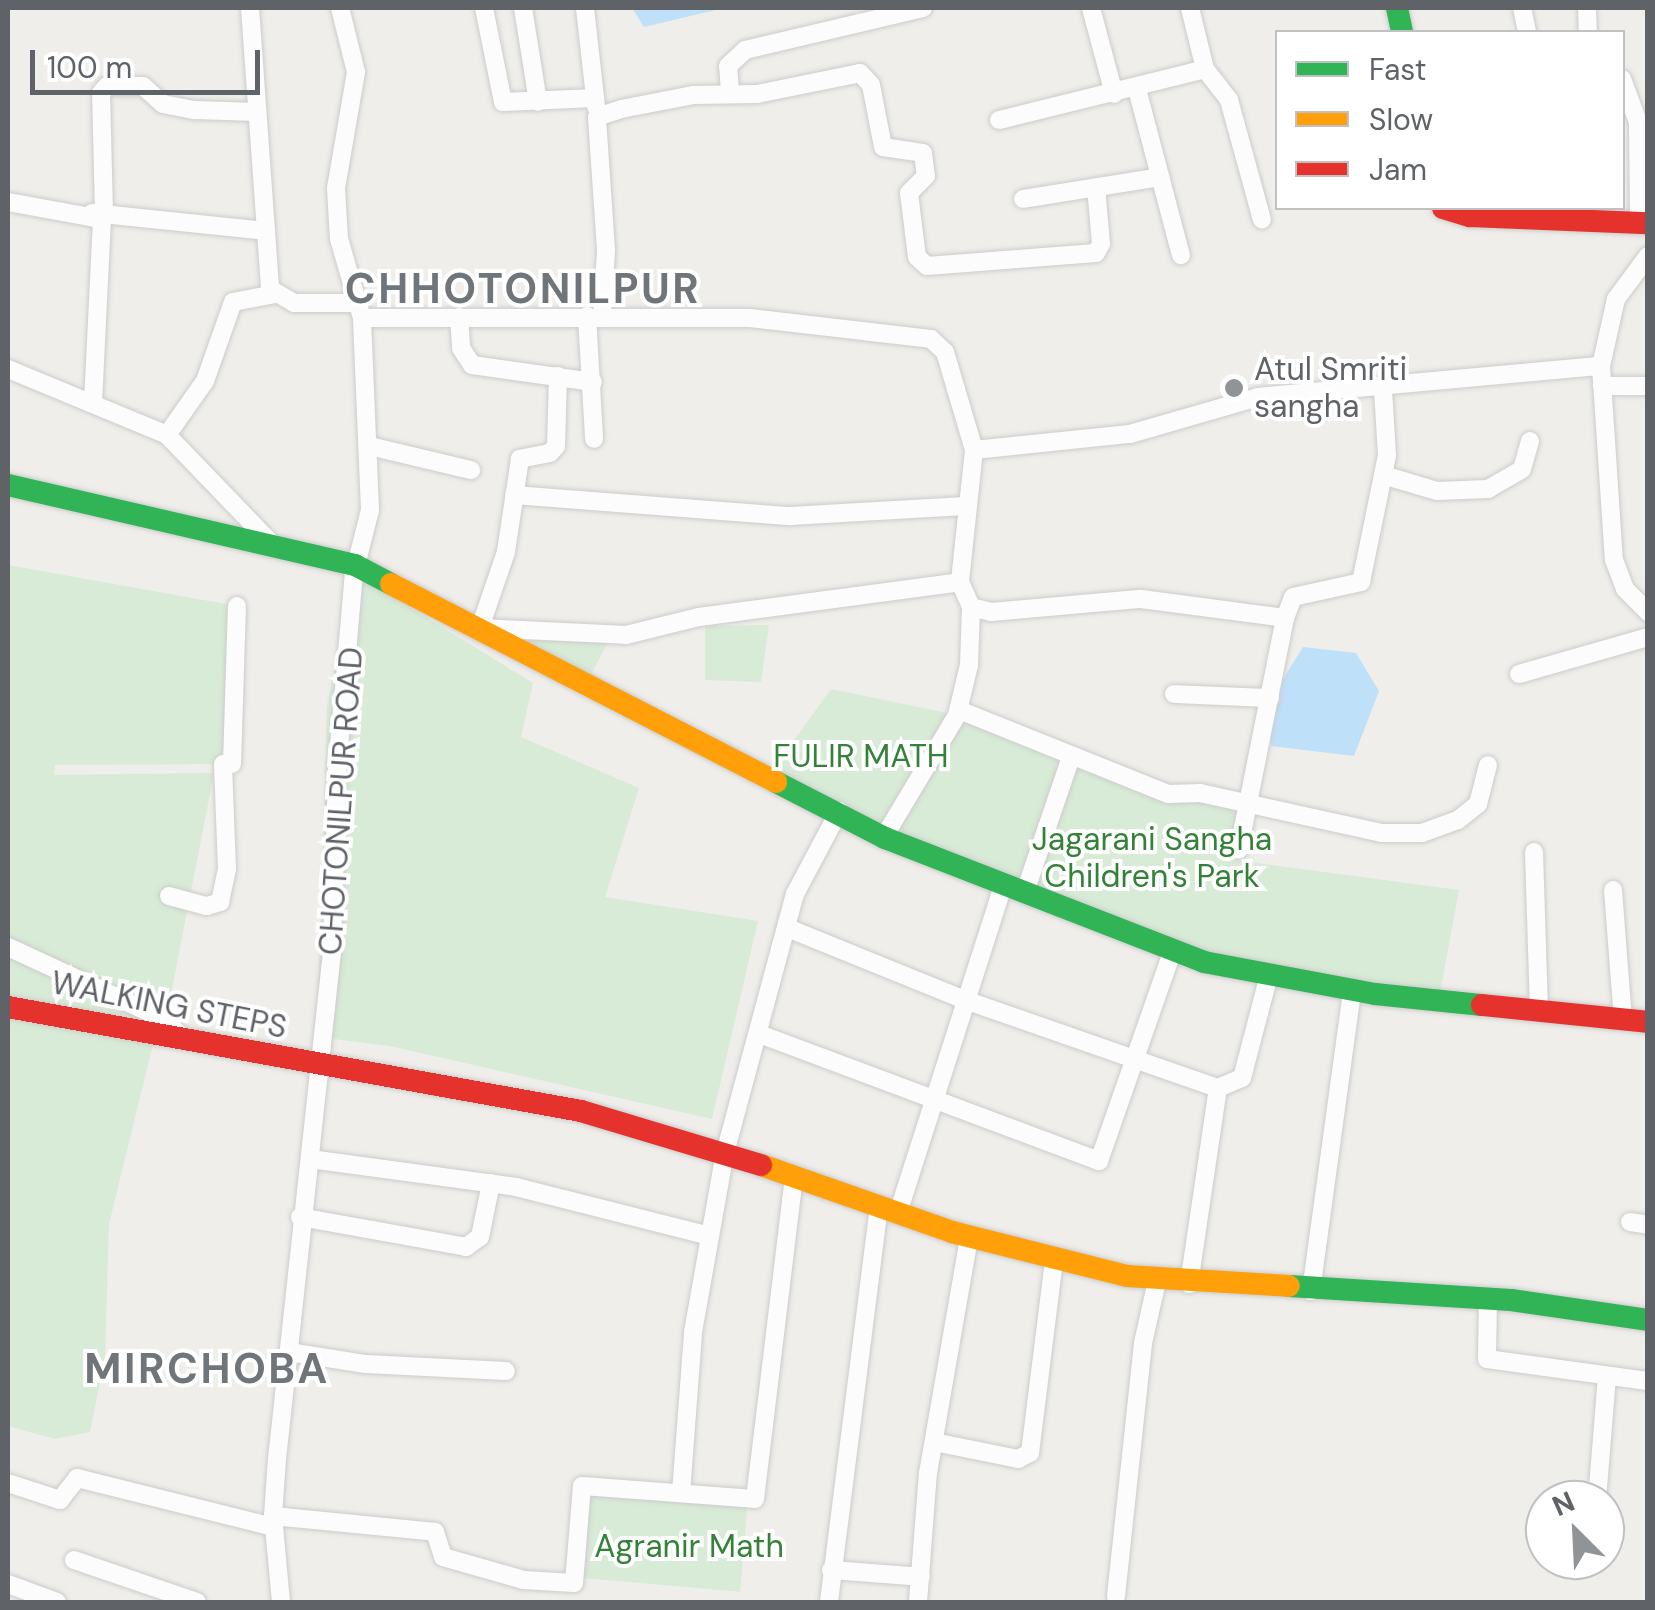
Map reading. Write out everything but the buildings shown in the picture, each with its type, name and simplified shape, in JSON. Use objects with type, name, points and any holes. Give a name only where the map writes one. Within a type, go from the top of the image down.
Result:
[{"type":"street","points":[[250,8],[266,231],[264,270],[275,294]]},
{"type":"street","name":"CHOTONILPUR ROAD","points":[[281,1602],[273,1521],[300,1217],[319,1066],[355,565],[370,510],[370,446],[357,310],[336,188],[356,72],[340,8]]},
{"type":"street","points":[[484,8],[500,97],[509,104],[538,102],[596,108],[730,92],[757,94],[849,73],[868,78],[884,147],[923,152],[926,176],[909,193],[917,257],[927,266],[1096,253],[1102,244],[1096,186]]},
{"type":"street","points":[[523,8],[538,102]]},
{"type":"street","points":[[585,8],[606,250],[595,316],[594,439]]},
{"type":"street","points":[[730,92],[728,66],[745,50],[923,8]]},
{"type":"street","points":[[1090,8],[1114,94]]},
{"type":"street","points":[[1190,8],[1205,69],[1229,100],[1262,220]]},
{"type":"street","points":[[999,120],[1137,89],[1205,69]]},
{"type":"street","points":[[93,403],[103,225],[98,213],[101,93],[107,86],[142,86],[163,104],[195,110],[257,112]]},
{"type":"street","points":[[1450,210],[1470,216],[1643,223],[1638,122],[1625,87]]},
{"type":"street","points":[[1137,89],[1180,254]]},
{"type":"street","points":[[1023,198],[1160,176]]},
{"type":"street","points":[[8,202],[266,231]]},
{"type":"street","points":[[1648,256],[1607,320],[1601,366],[1614,560],[1625,590],[1648,612]]},
{"type":"street","points":[[167,435],[205,380],[233,302],[275,294],[294,302],[357,310],[459,317],[765,319],[931,340],[946,352],[974,450],[965,506],[960,582],[971,608],[959,710],[884,837]]},
{"type":"street","points":[[459,317],[461,348],[472,365],[593,382]]},
{"type":"street","points":[[974,450],[1130,434],[1258,397],[1383,389],[1601,366]]},
{"type":"street","points":[[8,368],[167,435],[272,543]]},
{"type":"street","points":[[480,628],[506,552],[523,456],[546,454],[556,446],[558,376]]},
{"type":"street","points":[[1602,386],[1648,386]]},
{"type":"street","points":[[1238,849],[1251,808],[1285,618],[1294,597],[1362,582],[1383,476],[1383,389]]},
{"type":"street","points":[[1383,476],[1436,491],[1488,488],[1522,470],[1530,441]]},
{"type":"street","points":[[370,446],[471,470]]},
{"type":"street","points":[[8,485],[355,565],[840,811],[884,837],[1173,950],[1269,975],[1352,990],[1648,1022]]},
{"type":"street","points":[[514,495],[790,516],[965,506]]},
{"type":"street","points":[[480,628],[626,635],[699,616],[960,582]]},
{"type":"street","points":[[971,608],[982,613],[1141,600],[1285,618]]},
{"type":"street","points":[[170,896],[208,906],[220,902],[227,869],[227,764],[237,606]]},
{"type":"street","points":[[1519,674],[1648,637]]},
{"type":"street","points":[[1174,694],[1270,698]]},
{"type":"street","points":[[959,710],[1168,794],[1200,793],[1251,808],[1382,833],[1442,829],[1478,804],[1488,765]]},
{"type":"street","points":[[828,1602],[889,1210],[934,1103],[965,1000],[1071,757]]},
{"type":"street","points":[[681,1493],[693,1332],[725,1153],[762,1034],[804,866],[840,811]]},
{"type":"street","points":[[1534,852],[1539,1012]]},
{"type":"street","points":[[1613,890],[1623,1019]]},
{"type":"street","points":[[790,929],[965,1000],[1218,1088],[1242,1078],[1269,975]]},
{"type":"street","points":[[8,947],[166,1020],[184,1040]]},
{"type":"street","points":[[762,1034],[934,1103],[1099,1161],[1173,950]]},
{"type":"street","points":[[1311,1291],[1352,990]]},
{"type":"street","name":"WALKING STEPS","points":[[8,1008],[556,1106],[725,1153],[969,1237],[1054,1260],[1157,1281],[1488,1299],[1648,1320]]},
{"type":"street","points":[[1189,1284],[1218,1088]]},
{"type":"street","points":[[310,1159],[491,1183],[710,1236]]},
{"type":"street","points":[[8,1483],[56,1501],[77,1478],[273,1521],[434,1532],[442,1557],[524,1580],[574,1583],[580,1488],[758,1496],[794,1179]]},
{"type":"street","points":[[300,1217],[466,1247],[480,1236],[491,1183]]},
{"type":"street","points":[[918,1602],[934,1442],[969,1237]]},
{"type":"street","points":[[934,1442],[1018,1459],[1030,1453],[1054,1260]]},
{"type":"street","points":[[1116,1596],[1135,1401],[1157,1281]]},
{"type":"street","points":[[1488,1299],[1487,1359],[1648,1380]]},
{"type":"street","points":[[289,1352],[366,1364],[506,1371]]},
{"type":"street","points":[[1599,1480],[1607,1376]]},
{"type":"street","points":[[74,1560],[197,1602]]},
{"type":"street","points":[[831,1570],[920,1577]]},
{"type":"street","points":[[8,1584],[57,1602]]},
{"type":"green space","points":[[8,565],[237,606],[232,764],[55,765],[54,775],[214,773],[166,1020],[8,1001]]},
{"type":"green space","points":[[354,573],[533,683],[521,737],[639,788],[605,897],[758,921],[712,1119],[390,1046],[317,1037],[327,706]]},
{"type":"green space","points":[[769,625],[761,682],[705,680],[705,626]]},
{"type":"green space","points":[[523,635],[608,642],[587,682],[519,646]]},
{"type":"green space","name":"Jagarani Sangha Children's Park","points":[[831,689],[957,715],[1062,763],[1244,812],[1227,859],[1459,890],[1440,993],[1271,973],[1017,888],[768,776]]},
{"type":"green space","points":[[8,1008],[155,1036],[109,1224],[105,1357],[90,1432],[55,1439],[8,1426]]},
{"type":"green space","name":"Agranir Math","points":[[587,1492],[747,1506],[740,1592],[580,1578]]},
{"type":"water","points":[[632,8],[724,8],[644,27]]},
{"type":"water","points":[[1303,647],[1356,653],[1379,691],[1354,756],[1271,746],[1270,700]]},
{"type":"traffic: fast","points":[[1397,8],[1402,30]]},
{"type":"traffic: fast","points":[[8,485],[355,565],[391,584]]},
{"type":"traffic: fast","points":[[776,782],[885,838],[1204,962],[1375,994],[1482,1005]]},
{"type":"traffic: fast","points":[[1289,1286],[1511,1300],[1648,1320]]},
{"type":"traffic: slow","points":[[391,584],[776,782]]},
{"type":"traffic: slow","points":[[761,1165],[952,1232],[1127,1276],[1289,1286]]},
{"type":"traffic: jam","points":[[1450,210],[1470,216],[1648,223]]},
{"type":"traffic: jam","points":[[1482,1005],[1648,1022]]},
{"type":"traffic: jam","points":[[8,1007],[581,1111],[761,1165]]},
{"type":"place","name":"Atul Smriti sangha","points":[[1234,388]]},
{"type":"district","name":"CHHOTONILPUR","points":[[523,289]]},
{"type":"district","name":"MIRCHOBA","points":[[207,1369]]},
{"type":"park label","name":"FULIR MATH","points":[[861,756]]}]
